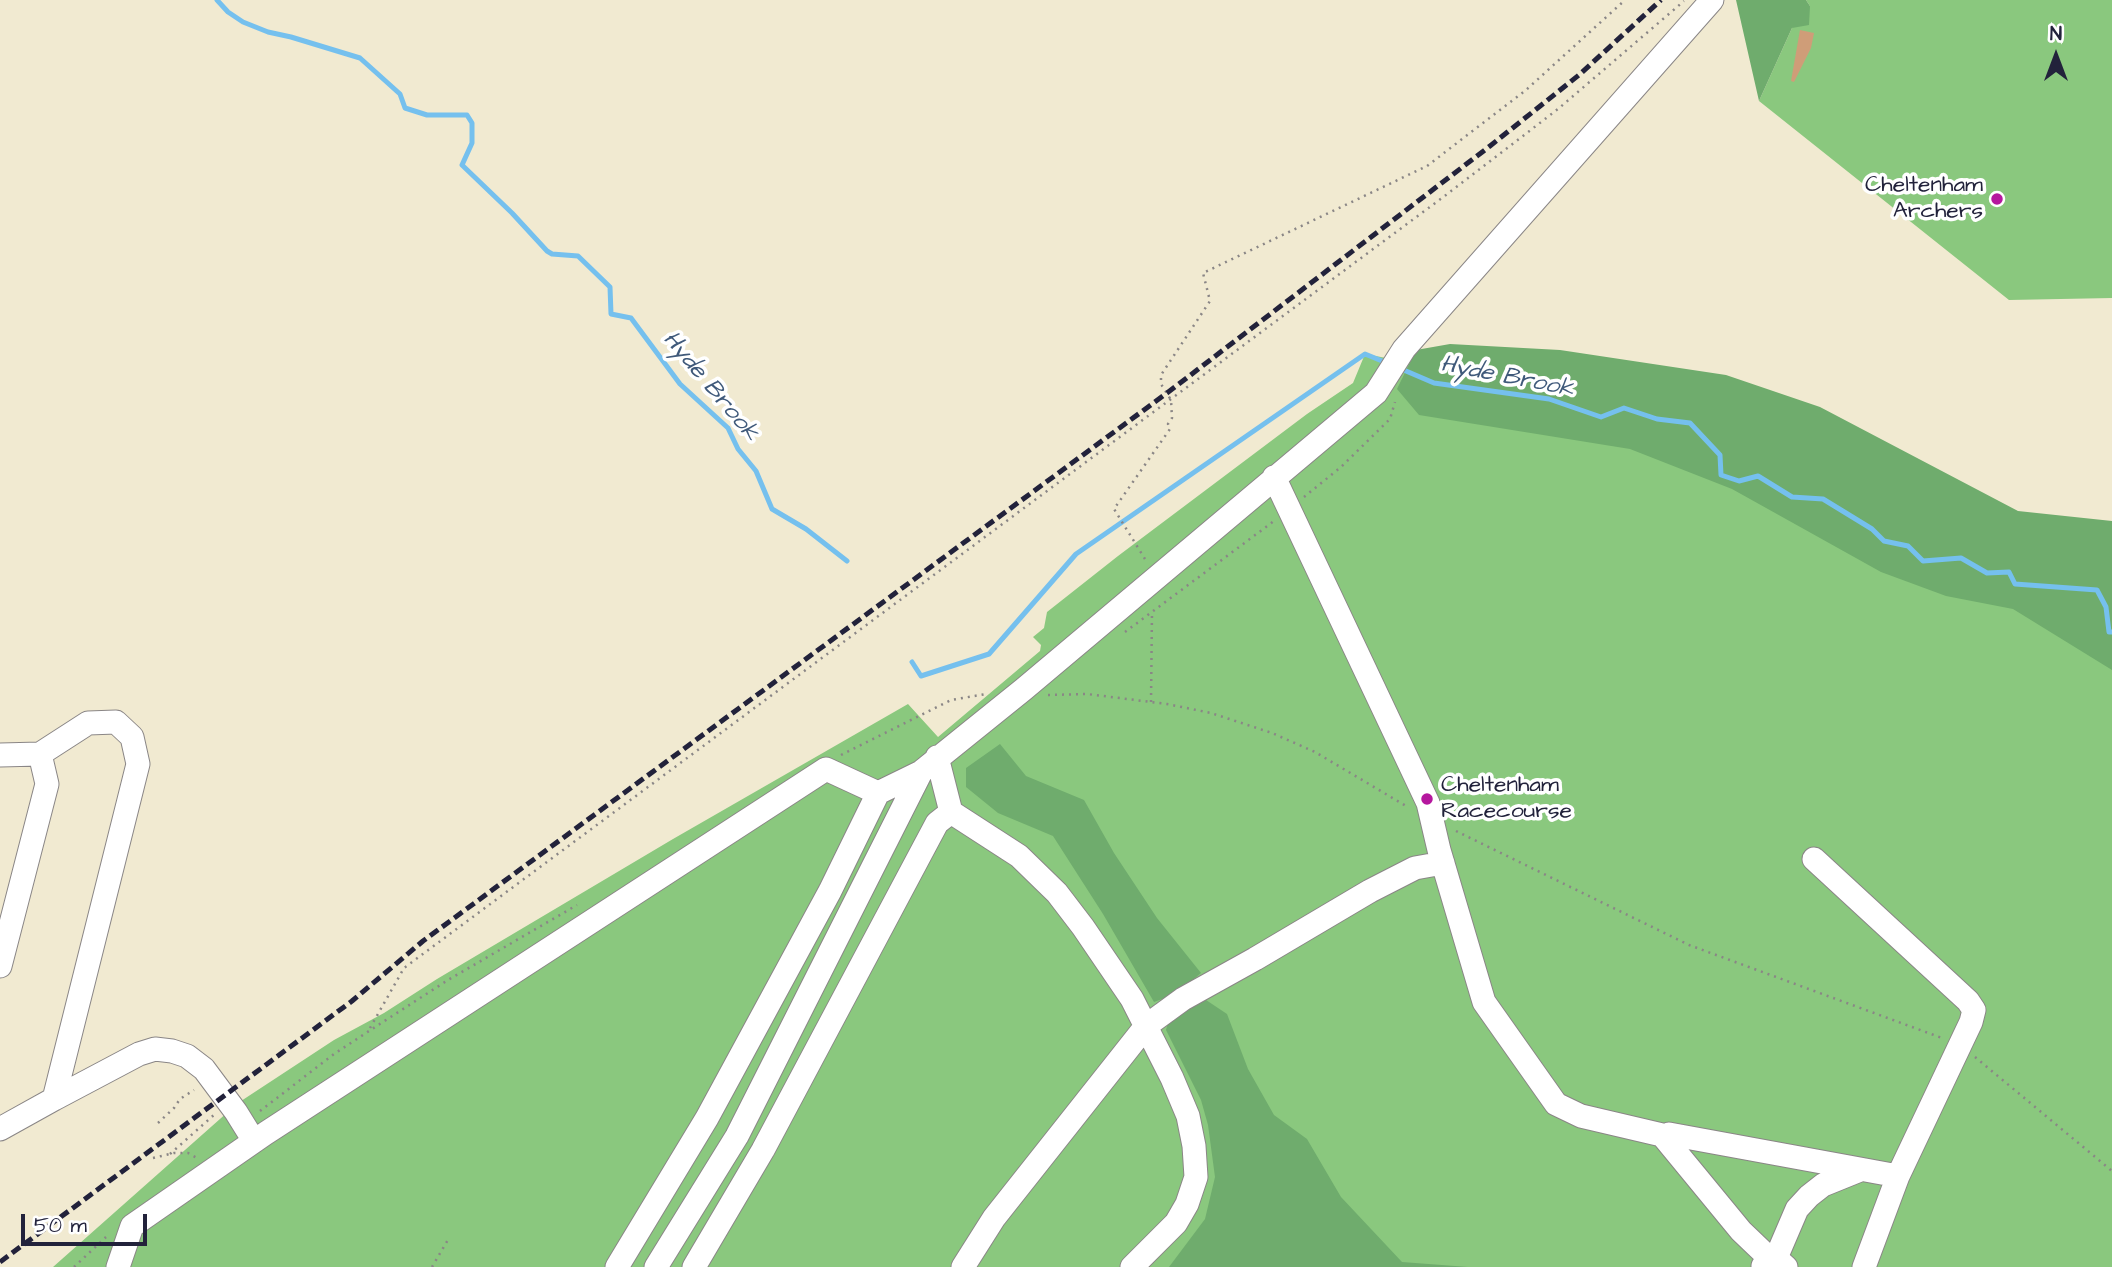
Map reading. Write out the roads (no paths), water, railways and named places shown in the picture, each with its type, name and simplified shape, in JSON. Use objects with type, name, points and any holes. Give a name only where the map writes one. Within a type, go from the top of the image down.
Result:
[{"type":"lane","points":[[617,1267],[707,1118],[830,891],[878,793],[929,764],[1024,689],[1376,393],[1400,356],[1701,2]]},
{"type":"lane","points":[[1275,477],[1428,803],[1484,1002],[1556,1104],[1581,1116],[1662,1135],[1741,1231],[1774,1264],[1797,1209],[1822,1185],[1860,1170]]},
{"type":"lane","points":[[0,755],[40,754],[88,723],[116,722],[132,737],[138,765],[54,1099]]},
{"type":"lane","points":[[0,966],[47,783],[40,754]]},
{"type":"lane","points":[[929,764],[951,812],[1019,856],[1057,893],[1132,999],[1188,1116],[1196,1177],[1187,1204],[1177,1223],[1132,1267]]},
{"type":"lane","points":[[656,1267],[737,1136],[929,764]]},
{"type":"lane","points":[[118,1267],[132,1226],[254,1141],[826,769],[878,793]]},
{"type":"lane","points":[[694,1267],[763,1150],[937,823],[951,812]]},
{"type":"lane","points":[[1814,859],[1968,1001],[1974,1010],[1971,1022],[1898,1175],[1864,1267]]},
{"type":"lane","points":[[963,1267],[994,1218],[1146,1026],[1183,999],[1370,891],[1415,868],[1443,863]]},
{"type":"lane","points":[[0,1129],[139,1054],[155,1049],[187,1056],[204,1069],[254,1141]]},
{"type":"lane","points":[[1669,1135],[1898,1175]]},
{"type":"waterway","name":"Hyde Brook","points":[[217,0],[243,22],[268,32],[360,58],[400,94],[405,108],[427,115],[467,115],[472,123],[472,143],[462,165],[547,251],[552,254],[578,256],[610,287],[611,314],[631,318],[680,384],[728,428],[738,449],[756,471],[772,509],[806,529],[847,561]]},
{"type":"waterway","name":"Hyde Brook","points":[[912,662],[921,676],[989,654],[1076,554],[1365,354],[1387,363]]},
{"type":"waterway","name":"Hyde Brook","points":[[1399,368],[1434,383],[1549,399],[1601,417],[1624,408],[1657,419],[1690,423],[1720,455],[1721,475],[1739,481],[1758,476],[1792,497],[1823,499],[1872,529],[1884,541],[1908,546],[1923,561],[1961,558],[1987,573],[2009,572],[2015,584],[2097,590],[2106,607],[2109,632],[2112,632]]},
{"type":"railway","points":[[0,1262],[352,1001],[423,941],[1167,393],[1490,146],[1579,75],[1661,0]]},
{"type":"place","name":"Cheltenham Archers","points":[[1997,199]]},
{"type":"place","name":"Cheltenham Racecourse","points":[[1427,799]]}]
